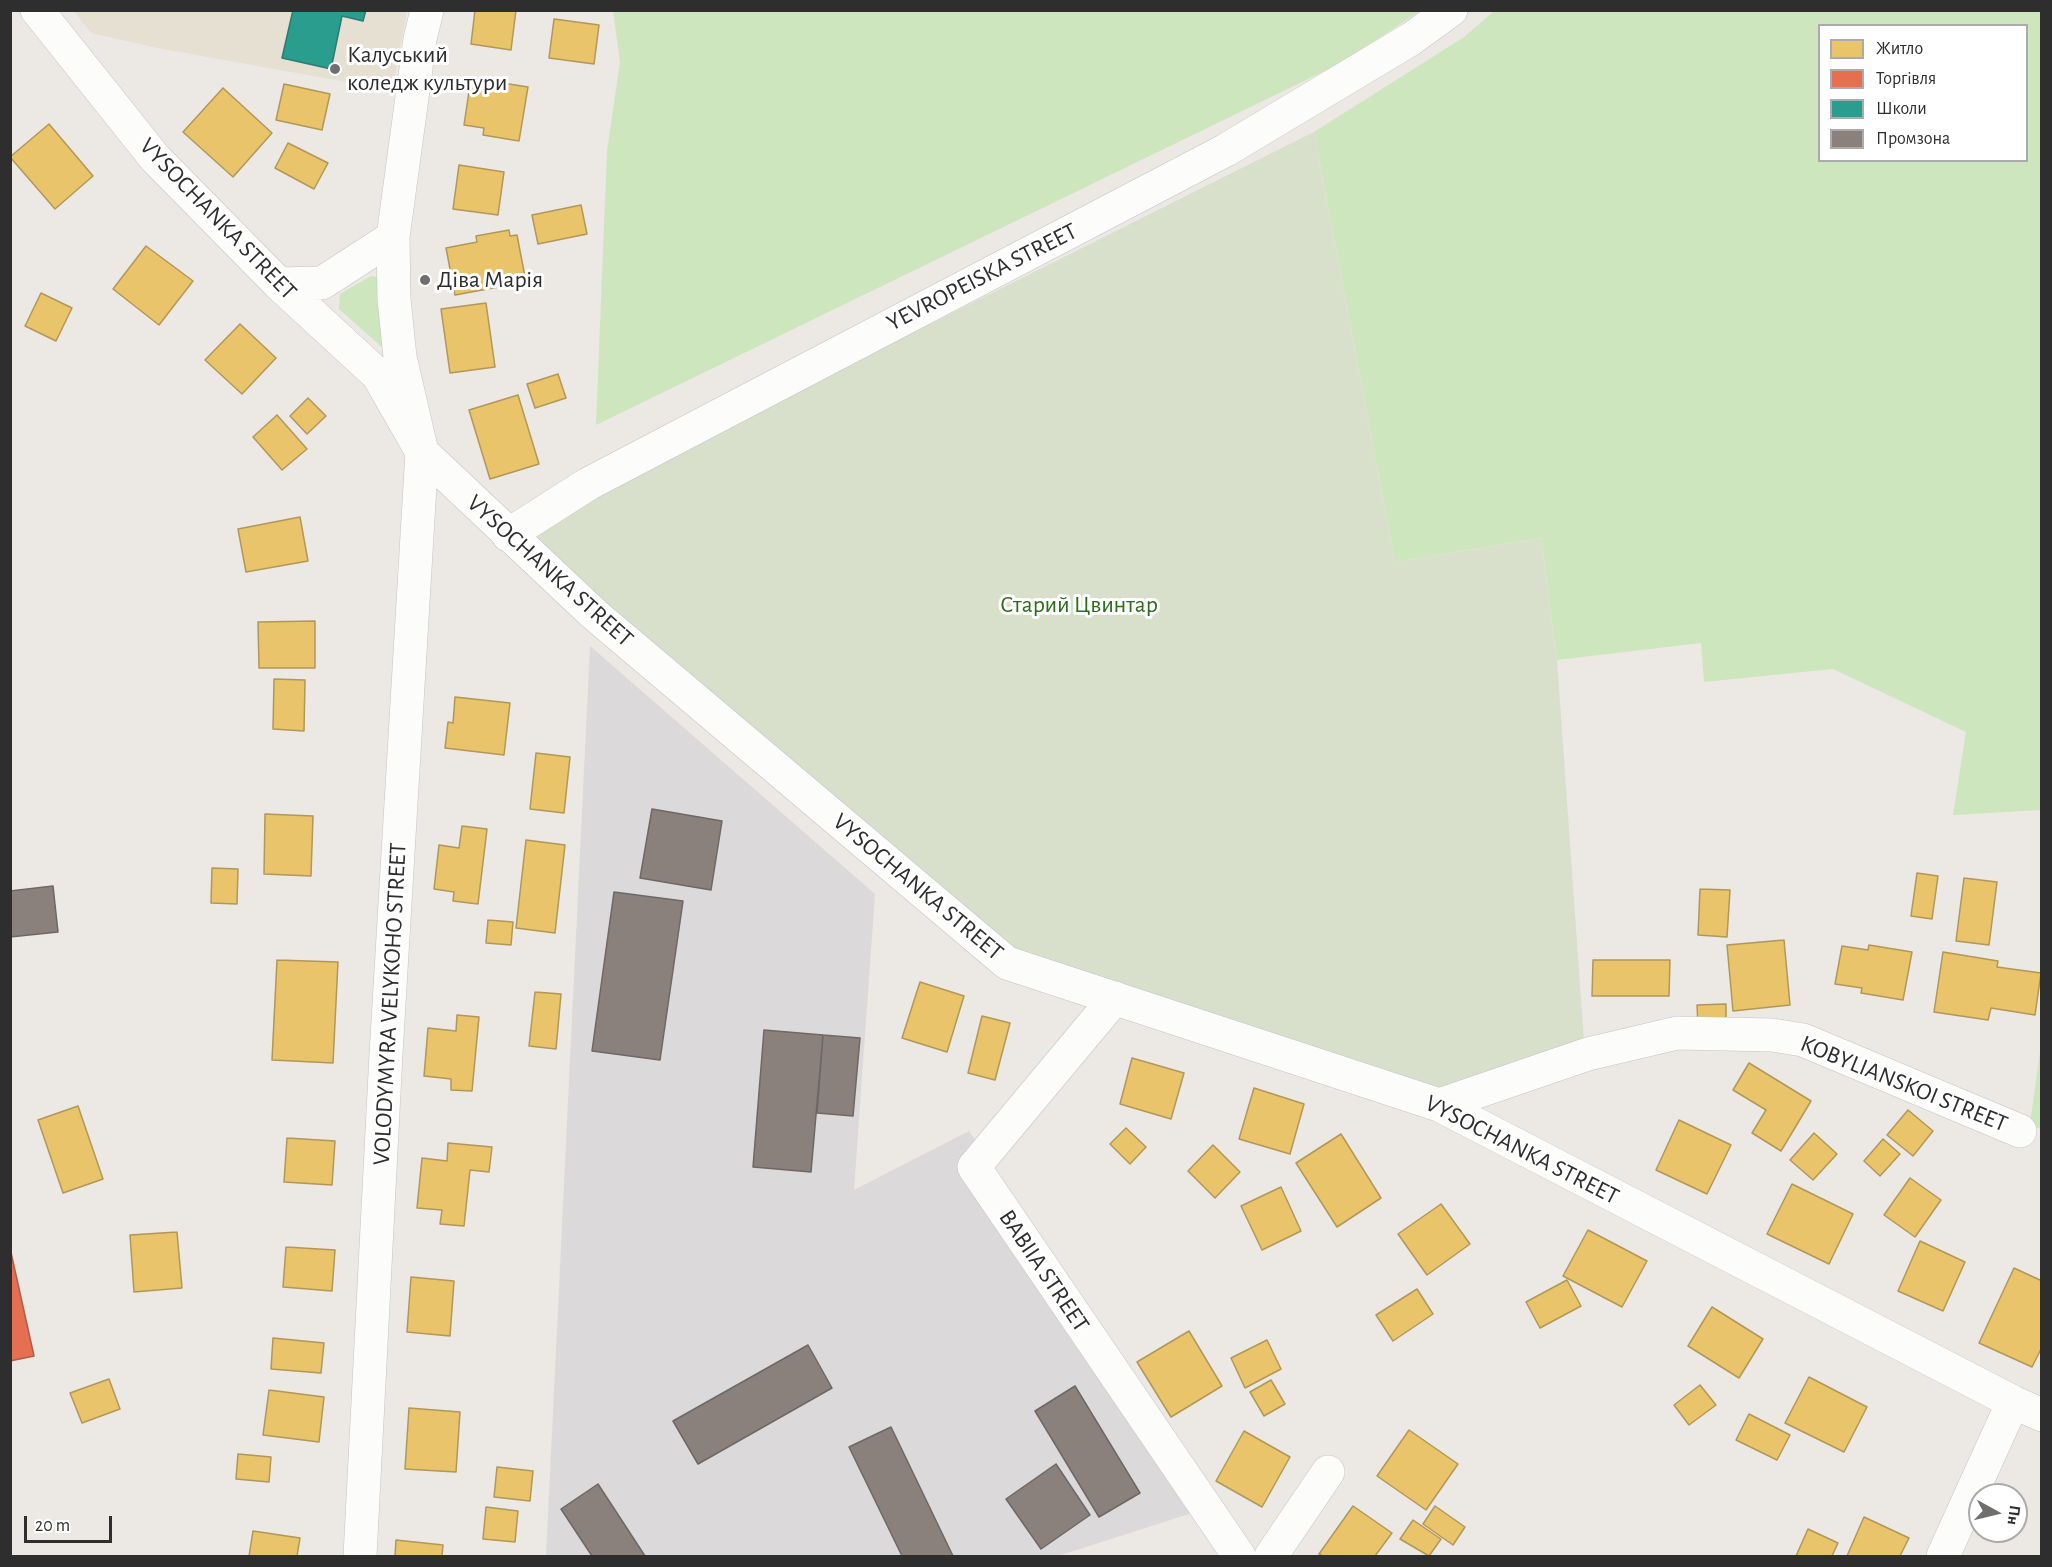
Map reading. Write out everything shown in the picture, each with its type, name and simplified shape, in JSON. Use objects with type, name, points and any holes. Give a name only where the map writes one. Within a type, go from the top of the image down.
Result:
[{"type":"street","name":"VYSOCHANKA STREET","points":[[37,10],[155,158],[279,284],[378,375],[422,452],[594,614],[1007,963],[1440,1104],[2027,1409]]},
{"type":"street","name":"VOLODYMYRA VELYKOHO STREET","points":[[360,1557],[386,1054],[422,452],[400,357],[394,299],[393,237],[420,39],[427,10]]},
{"type":"street","name":"YEVROPEISKA STREET","points":[[508,535],[588,484],[1227,150],[1411,39],[1450,10]]},
{"type":"street","points":[[279,284],[322,283],[393,237]]},
{"type":"street","name":"BABIIA STREET","points":[[1115,998],[974,1167],[1239,1557]]},
{"type":"street","name":"KOBYLIANSKOI STREET","points":[[1440,1104],[1588,1054],[1677,1033],[1772,1035],[1803,1040],[2020,1131]]},
{"type":"street","points":[[1943,1557],[2027,1409]]},
{"type":"street","points":[[1271,1557],[1328,1472]]},
{"type":"shaded area","name":"Калуський коледж культури","points":[[74,11],[407,11],[392,90],[157,48],[91,33]]},
{"type":"shaded area","points":[[590,646],[875,894],[854,1190],[969,1131],[1217,1505],[1058,1556],[546,1556]]},
{"type":"green space","points":[[613,11],[1420,11],[1343,62],[596,425],[607,151],[620,62]]},
{"type":"green space","points":[[1494,11],[2041,11],[2041,810],[1953,815],[1966,732],[1833,669],[1704,682],[1701,643],[1557,660],[1541,538],[1395,562],[1314,132],[1464,37]]},
{"type":"green space","name":"Старий Цвинтар","points":[[1314,132],[1395,562],[1541,538],[1557,660],[1584,1041],[1439,1105],[1007,963],[508,535]]},
{"type":"green space","points":[[371,276],[381,278],[384,349],[339,309],[340,294]]},
{"type":"green space","points":[[2041,1045],[2041,1129],[2030,1124]]},
{"type":"building: Житло","points":[[475,10],[516,10],[511,50],[471,44]]},
{"type":"building: Житло","points":[[554,19],[599,25],[594,64],[549,58]]},
{"type":"building: Житло","points":[[471,78],[528,87],[519,141],[483,135],[484,128],[464,125]]},
{"type":"building: Житло","points":[[284,84],[330,94],[322,130],[276,120]]},
{"type":"building: Житло","points":[[223,88],[272,133],[233,177],[183,132]]},
{"type":"building: Житло","points":[[49,124],[93,176],[55,209],[10,157]]},
{"type":"building: Житло","points":[[288,143],[328,163],[314,189],[275,168]]},
{"type":"building: Житло","points":[[459,165],[504,172],[498,215],[453,209]]},
{"type":"building: Житло","points":[[581,205],[587,234],[538,244],[532,215]]},
{"type":"building: Житло","points":[[509,230],[510,236],[517,235],[526,282],[455,295],[446,248],[477,242],[476,236]]},
{"type":"building: Житло","points":[[146,246],[193,281],[159,325],[113,289]]},
{"type":"building: Житло","points":[[41,293],[72,308],[56,341],[25,326]]},
{"type":"building: Житло","points":[[486,303],[495,367],[450,373],[441,309]]},
{"type":"building: Житло","points":[[240,324],[276,358],[242,394],[205,360]]},
{"type":"building: Житло","points":[[558,374],[566,398],[535,408],[527,384]]},
{"type":"building: Житло","points":[[518,395],[539,464],[490,479],[469,410]]},
{"type":"building: Житло","points":[[308,398],[326,416],[307,434],[290,416]]},
{"type":"building: Житло","points":[[277,415],[307,449],[282,470],[253,437]]},
{"type":"building: Житло","points":[[300,517],[308,561],[246,572],[238,529]]},
{"type":"building: Житло","points":[[315,621],[315,668],[259,668],[258,622]]},
{"type":"building: Житло","points":[[274,679],[305,680],[304,731],[273,729]]},
{"type":"building: Житло","points":[[455,697],[510,703],[504,755],[445,748],[448,722],[453,723]]},
{"type":"building: Житло","points":[[536,753],[570,757],[564,813],[530,809]]},
{"type":"building: Житло","points":[[265,814],[313,816],[311,876],[264,874]]},
{"type":"building: Житло","points":[[462,826],[487,829],[478,904],[453,901],[454,892],[434,889],[439,845],[459,848]]},
{"type":"building: Житло","points":[[526,840],[565,845],[555,933],[516,928]]},
{"type":"building: Житло","points":[[212,868],[238,869],[237,904],[211,903]]},
{"type":"building: Житло","points":[[1917,873],[1938,876],[1932,919],[1911,916]]},
{"type":"building: Житло","points":[[1964,878],[1997,882],[1989,945],[1956,941]]},
{"type":"building: Житло","points":[[1700,889],[1730,890],[1727,937],[1698,935]]},
{"type":"building: Житло","points":[[488,920],[513,922],[511,945],[486,943]]},
{"type":"building: Житло","points":[[1784,940],[1790,1005],[1733,1011],[1727,945]]},
{"type":"building: Житло","points":[[1869,945],[1912,952],[1903,1000],[1861,993],[1862,988],[1835,984],[1842,946],[1868,950]]},
{"type":"building: Житло","points":[[1943,952],[1998,961],[1997,967],[2041,973],[2035,1015],[1991,1008],[1988,1020],[1934,1012]]},
{"type":"building: Житло","points":[[277,960],[338,962],[333,1063],[272,1060]]},
{"type":"building: Житло","points":[[1593,960],[1670,960],[1669,996],[1592,996]]},
{"type":"building: Житло","points":[[920,982],[964,996],[947,1052],[902,1038]]},
{"type":"building: Житло","points":[[535,992],[561,994],[556,1049],[529,1046]]},
{"type":"building: Житло","points":[[1726,1004],[1726,1025],[1698,1026],[1697,1005]]},
{"type":"building: Житло","points":[[457,1015],[479,1017],[472,1091],[451,1090],[451,1079],[424,1076],[428,1028],[456,1031]]},
{"type":"building: Житло","points":[[982,1016],[1010,1023],[995,1080],[968,1073]]},
{"type":"building: Житло","points":[[1132,1058],[1184,1073],[1171,1119],[1120,1104]]},
{"type":"building: Житло","points":[[1749,1063],[1811,1101],[1781,1151],[1752,1133],[1766,1110],[1733,1090]]},
{"type":"building: Житло","points":[[1254,1088],[1304,1104],[1290,1154],[1239,1139]]},
{"type":"building: Житло","points":[[78,1106],[103,1179],[63,1193],[38,1120]]},
{"type":"building: Житло","points":[[1908,1110],[1933,1131],[1913,1156],[1887,1135]]},
{"type":"building: Житло","points":[[1679,1120],[1731,1145],[1707,1194],[1656,1170]]},
{"type":"building: Житло","points":[[1126,1128],[1146,1147],[1130,1164],[1110,1144]]},
{"type":"building: Житло","points":[[1814,1133],[1837,1154],[1813,1180],[1790,1160]]},
{"type":"building: Житло","points":[[1341,1134],[1381,1198],[1337,1227],[1296,1163]]},
{"type":"building: Житло","points":[[287,1138],[335,1141],[332,1185],[284,1182]]},
{"type":"building: Житло","points":[[1883,1139],[1900,1154],[1880,1176],[1864,1161]]},
{"type":"building: Житло","points":[[448,1143],[492,1147],[489,1172],[470,1170],[464,1226],[440,1224],[442,1210],[417,1208],[422,1158],[447,1161]]},
{"type":"building: Житло","points":[[1213,1145],[1240,1172],[1215,1198],[1188,1171]]},
{"type":"building: Житло","points":[[1910,1178],[1941,1200],[1915,1237],[1884,1215]]},
{"type":"building: Житло","points":[[1792,1184],[1853,1214],[1829,1264],[1767,1234]]},
{"type":"building: Житло","points":[[1281,1187],[1301,1231],[1262,1250],[1241,1206]]},
{"type":"building: Житло","points":[[1441,1204],[1470,1244],[1427,1275],[1398,1234]]},
{"type":"building: Житло","points":[[1588,1230],[1647,1261],[1622,1307],[1563,1276]]},
{"type":"building: Житло","points":[[177,1232],[182,1288],[134,1292],[130,1235]]},
{"type":"building: Житло","points":[[1920,1241],[1965,1262],[1943,1311],[1898,1291]]},
{"type":"building: Житло","points":[[286,1247],[335,1250],[332,1291],[283,1287]]},
{"type":"building: Житло","points":[[2014,1268],[2042,1281],[2042,1347],[2032,1367],[1979,1343]]},
{"type":"building: Житло","points":[[411,1277],[454,1281],[450,1336],[407,1332]]},
{"type":"building: Житло","points":[[1567,1280],[1581,1306],[1540,1328],[1526,1302]]},
{"type":"building: Житло","points":[[1417,1289],[1433,1314],[1393,1341],[1376,1315]]},
{"type":"building: Житло","points":[[1712,1307],[1763,1339],[1739,1378],[1688,1346]]},
{"type":"building: Житло","points":[[1189,1331],[1222,1386],[1171,1417],[1137,1362]]},
{"type":"building: Житло","points":[[273,1338],[324,1343],[321,1373],[271,1369]]},
{"type":"building: Житло","points":[[1267,1340],[1281,1369],[1245,1388],[1231,1358]]},
{"type":"building: Житло","points":[[1809,1377],[1867,1407],[1844,1452],[1785,1423]]},
{"type":"building: Житло","points":[[109,1379],[120,1409],[82,1423],[70,1393]]},
{"type":"building: Житло","points":[[1271,1380],[1285,1404],[1264,1416],[1250,1392]]},
{"type":"building: Житло","points":[[1700,1385],[1716,1405],[1689,1425],[1674,1405]]},
{"type":"building: Житло","points":[[269,1390],[324,1397],[319,1442],[263,1435]]},
{"type":"building: Житло","points":[[409,1408],[460,1412],[456,1472],[405,1469]]},
{"type":"building: Житло","points":[[1749,1414],[1790,1435],[1777,1460],[1736,1440]]},
{"type":"building: Житло","points":[[1409,1430],[1458,1464],[1426,1510],[1377,1476]]},
{"type":"building: Житло","points":[[1244,1431],[1290,1457],[1262,1507],[1216,1481]]},
{"type":"building: Житло","points":[[238,1454],[271,1457],[269,1482],[236,1479]]},
{"type":"building: Житло","points":[[497,1467],[533,1471],[530,1501],[494,1497]]},
{"type":"building: Житло","points":[[1353,1506],[1392,1533],[1375,1556],[1323,1556],[1319,1554]]},
{"type":"building: Житло","points":[[1435,1506],[1465,1527],[1453,1545],[1423,1524]]},
{"type":"building: Житло","points":[[486,1507],[518,1511],[515,1542],[483,1539]]},
{"type":"building: Житло","points":[[1864,1517],[1909,1538],[1900,1556],[1847,1556]]},
{"type":"building: Житло","points":[[1413,1520],[1441,1539],[1429,1556],[1400,1539]]},
{"type":"building: Житло","points":[[1808,1529],[1838,1543],[1832,1556],[1796,1556]]},
{"type":"building: Житло","points":[[253,1531],[300,1538],[297,1556],[249,1556]]},
{"type":"building: Житло","points":[[396,1540],[443,1545],[442,1556],[395,1556]]},
{"type":"building: Торгівля","points":[[10,1248],[34,1356],[10,1361]]},
{"type":"building: Школи","points":[[293,10],[366,10],[363,21],[342,16],[331,69],[282,58]]},
{"type":"building: Промзона","points":[[652,809],[722,821],[711,890],[640,878]]},
{"type":"building: Промзона","points":[[53,886],[58,932],[10,937],[10,891]]},
{"type":"building: Промзона","points":[[614,892],[683,901],[660,1060],[592,1051]]},
{"type":"building: Промзона","points":[[764,1030],[823,1035],[811,1172],[753,1167]]},
{"type":"building: Промзона","points":[[823,1035],[860,1038],[853,1116],[817,1113]]},
{"type":"building: Промзона","points":[[808,1345],[832,1388],[698,1464],[673,1421]]},
{"type":"building: Промзона","points":[[1075,1386],[1140,1493],[1099,1517],[1035,1411]]},
{"type":"building: Промзона","points":[[891,1427],[953,1556],[902,1556],[849,1447]]},
{"type":"building: Промзона","points":[[1056,1464],[1090,1515],[1041,1549],[1006,1499]]},
{"type":"building: Промзона","points":[[598,1484],[645,1556],[592,1556],[561,1509]]},
{"type":"place","name":"Калуський коледж культури","points":[[335,69]]},
{"type":"place","name":"Діва Марія","points":[[425,280]]}]
